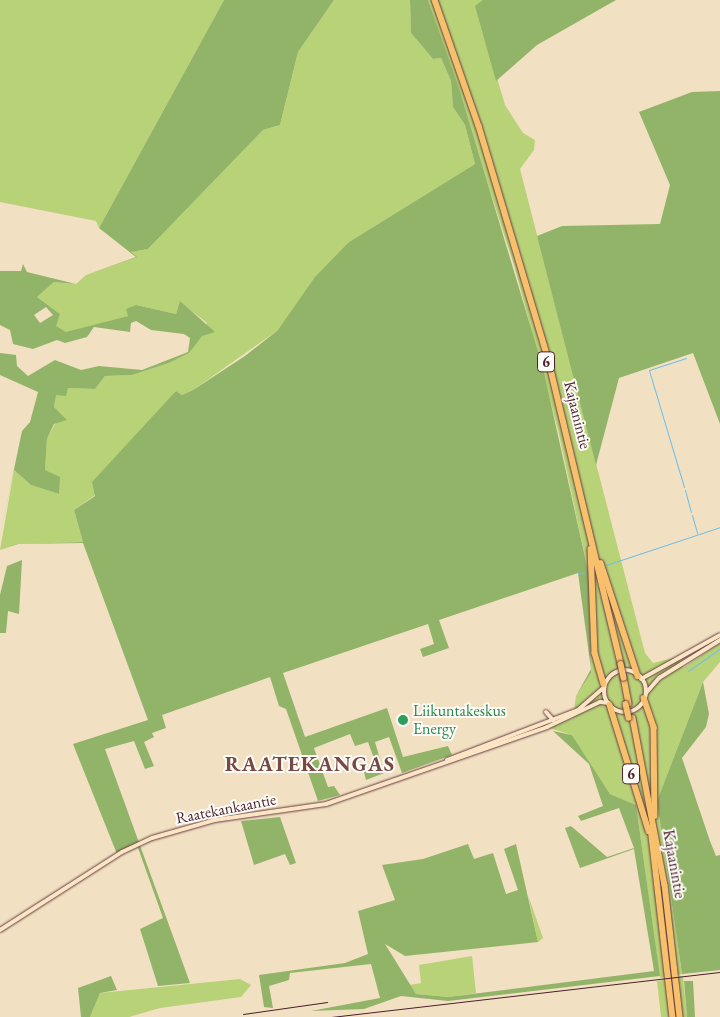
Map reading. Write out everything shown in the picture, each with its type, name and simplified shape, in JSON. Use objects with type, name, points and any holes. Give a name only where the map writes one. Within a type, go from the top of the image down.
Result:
[{"type":"highway","name":"Kajaanintie","points":[[435,0],[494,175],[593,549],[631,718],[655,844],[680,1017]]},
{"type":"highway","points":[[593,549],[640,677]]},
{"type":"highway","points":[[593,549],[595,654],[604,686]]},
{"type":"highway","points":[[645,696],[654,727],[655,844]]},
{"type":"highway","name":"6","points":[[609,704],[655,844]]},
{"type":"highway","name":"Kajaanintie","points":[[655,844],[674,1017]]},
{"type":"main road","points":[[720,635],[663,671],[640,677],[620,670],[604,686],[609,704],[629,711],[645,696],[659,678],[720,640]]},
{"type":"main road","points":[[640,677],[645,696]]},
{"type":"main road","name":"Raatekankaantie","points":[[0,930],[122,852],[152,838],[215,820],[316,806],[446,761],[553,720],[592,702],[604,686]]},
{"type":"main road","name":"Raatekankaantie","points":[[446,761],[479,751],[600,702],[609,704]]},
{"type":"main road","points":[[546,712],[553,720]]},
{"type":"green space","points":[[0,0],[224,0],[99,228],[96,221],[0,202]]},
{"type":"green space","points":[[224,0],[334,0],[298,52],[280,125],[263,130],[148,249],[131,252],[137,257],[86,275],[136,257],[99,228]]},
{"type":"green space","points":[[334,0],[410,0],[411,33],[433,59],[441,58],[451,81],[453,107],[465,125],[475,164],[349,242],[278,330],[193,390],[182,395],[176,391],[95,495],[74,510],[83,542],[18,544],[0,550],[14,470],[31,485],[59,494],[45,470],[47,439],[60,415],[54,407],[55,394],[68,388],[95,389],[105,376],[132,375],[169,363],[189,353],[207,323],[180,302],[176,314],[136,305],[128,316],[66,333],[55,326],[60,314],[37,297],[54,282],[76,284],[86,275],[136,257],[130,252],[148,249],[263,130],[280,125],[298,52]]},
{"type":"green space","points":[[410,0],[428,0],[458,85],[543,368],[589,575],[591,668],[578,573],[439,620],[449,648],[423,657],[420,649],[434,644],[428,624],[283,673],[305,737],[387,708],[403,757],[448,746],[452,755],[402,773],[389,737],[375,742],[384,773],[366,780],[364,772],[376,764],[368,742],[355,746],[350,734],[314,748],[328,787],[334,786],[340,795],[318,801],[286,709],[279,706],[270,677],[162,715],[166,728],[152,733],[154,737],[144,742],[154,766],[145,769],[134,741],[105,749],[190,983],[158,986],[140,929],[163,918],[137,845],[117,854],[73,744],[148,720],[83,543],[18,544],[0,550],[17,544],[83,542],[74,510],[95,496],[92,482],[176,391],[182,395],[193,390],[245,356],[278,330],[315,277],[349,242],[475,164],[465,125],[453,107],[451,81],[441,58],[433,59],[411,33]]},
{"type":"green space","points":[[428,0],[601,0],[476,7],[505,105],[523,133],[535,140],[534,150],[520,169],[645,653],[653,663],[677,657],[683,668],[720,643],[720,662],[703,682],[657,801],[682,974],[660,978],[636,805],[610,794],[572,735],[549,728],[573,718],[576,696],[591,673],[589,575],[558,430],[514,265]]},
{"type":"green space","points":[[483,0],[616,0],[537,45],[496,81],[475,6]]},
{"type":"green space","points":[[720,91],[720,424],[693,353],[619,378],[596,465],[537,236],[562,226],[660,224],[670,185],[639,112],[692,92]]},
{"type":"green space","points":[[23,264],[27,272],[76,284],[54,282],[37,297],[60,314],[56,326],[66,332],[128,316],[126,309],[136,305],[176,314],[180,301],[215,332],[202,336],[189,353],[169,363],[132,375],[105,376],[95,389],[68,388],[66,396],[56,395],[54,407],[67,420],[54,424],[47,439],[45,470],[60,477],[59,494],[31,485],[14,470],[0,536],[22,431],[30,422],[38,392],[0,375],[0,353],[16,355],[17,366],[28,376],[55,360],[81,370],[99,366],[142,370],[188,352],[190,338],[184,334],[151,330],[136,321],[131,323],[130,332],[94,327],[87,337],[65,343],[57,340],[33,349],[13,344],[10,330],[0,325],[0,271],[21,271]],"holes":[[[46,307],[53,315],[40,323],[34,315]]]},
{"type":"green space","points":[[22,560],[19,614],[8,611],[6,633],[0,633],[0,595],[7,566]]},
{"type":"green space","points":[[591,669],[591,673],[576,696]]},
{"type":"green space","points":[[703,682],[709,714],[706,727],[682,758],[710,841],[716,856],[720,855],[720,970],[682,974],[657,801]]},
{"type":"green space","points":[[553,731],[572,735],[610,794],[636,805],[660,976],[448,1001],[401,996],[364,1009],[311,1011],[380,998],[371,964],[290,973],[289,980],[269,986],[273,1008],[264,1007],[259,975],[345,963],[368,954],[358,911],[395,900],[382,865],[423,859],[468,844],[474,859],[493,853],[506,894],[518,890],[504,849],[516,844],[538,942],[405,956],[385,944],[416,994],[448,997],[654,971],[634,849],[580,868],[565,828],[571,826],[607,857],[634,848],[619,808],[581,821],[578,816],[603,806],[589,764]]},
{"type":"green space","points":[[280,817],[296,863],[290,865],[285,854],[254,865],[241,821]]},
{"type":"green space","points":[[528,895],[543,938],[538,942]]},
{"type":"green space","points":[[472,956],[476,993],[448,997],[416,994],[410,985],[421,983],[419,965]]},
{"type":"green space","points":[[111,976],[117,990],[100,993],[90,1017],[81,1017],[78,988]]},
{"type":"green space","points":[[683,976],[687,1017],[661,1017],[657,981]]},
{"type":"green space","points":[[240,979],[251,985],[241,997],[160,1008],[129,1017],[90,1017],[100,993]]},
{"type":"green space","points":[[684,981],[693,981],[695,1017],[687,1017]]},
{"type":"waterway","points":[[684,487],[649,370],[686,358]]},
{"type":"waterway","points":[[685,490],[691,512]]},
{"type":"waterway","points":[[692,515],[697,533]]},
{"type":"waterway","points":[[606,565],[720,527]]},
{"type":"waterway","points":[[578,574],[584,572]]},
{"type":"waterway","points":[[688,671],[720,649]]},
{"type":"railway","points":[[331,1017],[720,972]]},
{"type":"railway","points":[[243,1014],[327,1002]]},
{"type":"place","name":"Liikuntakeskus Energy","points":[[403,720]]},
{"type":"district","name":"RAATEKANGAS","points":[[310,764]]}]
